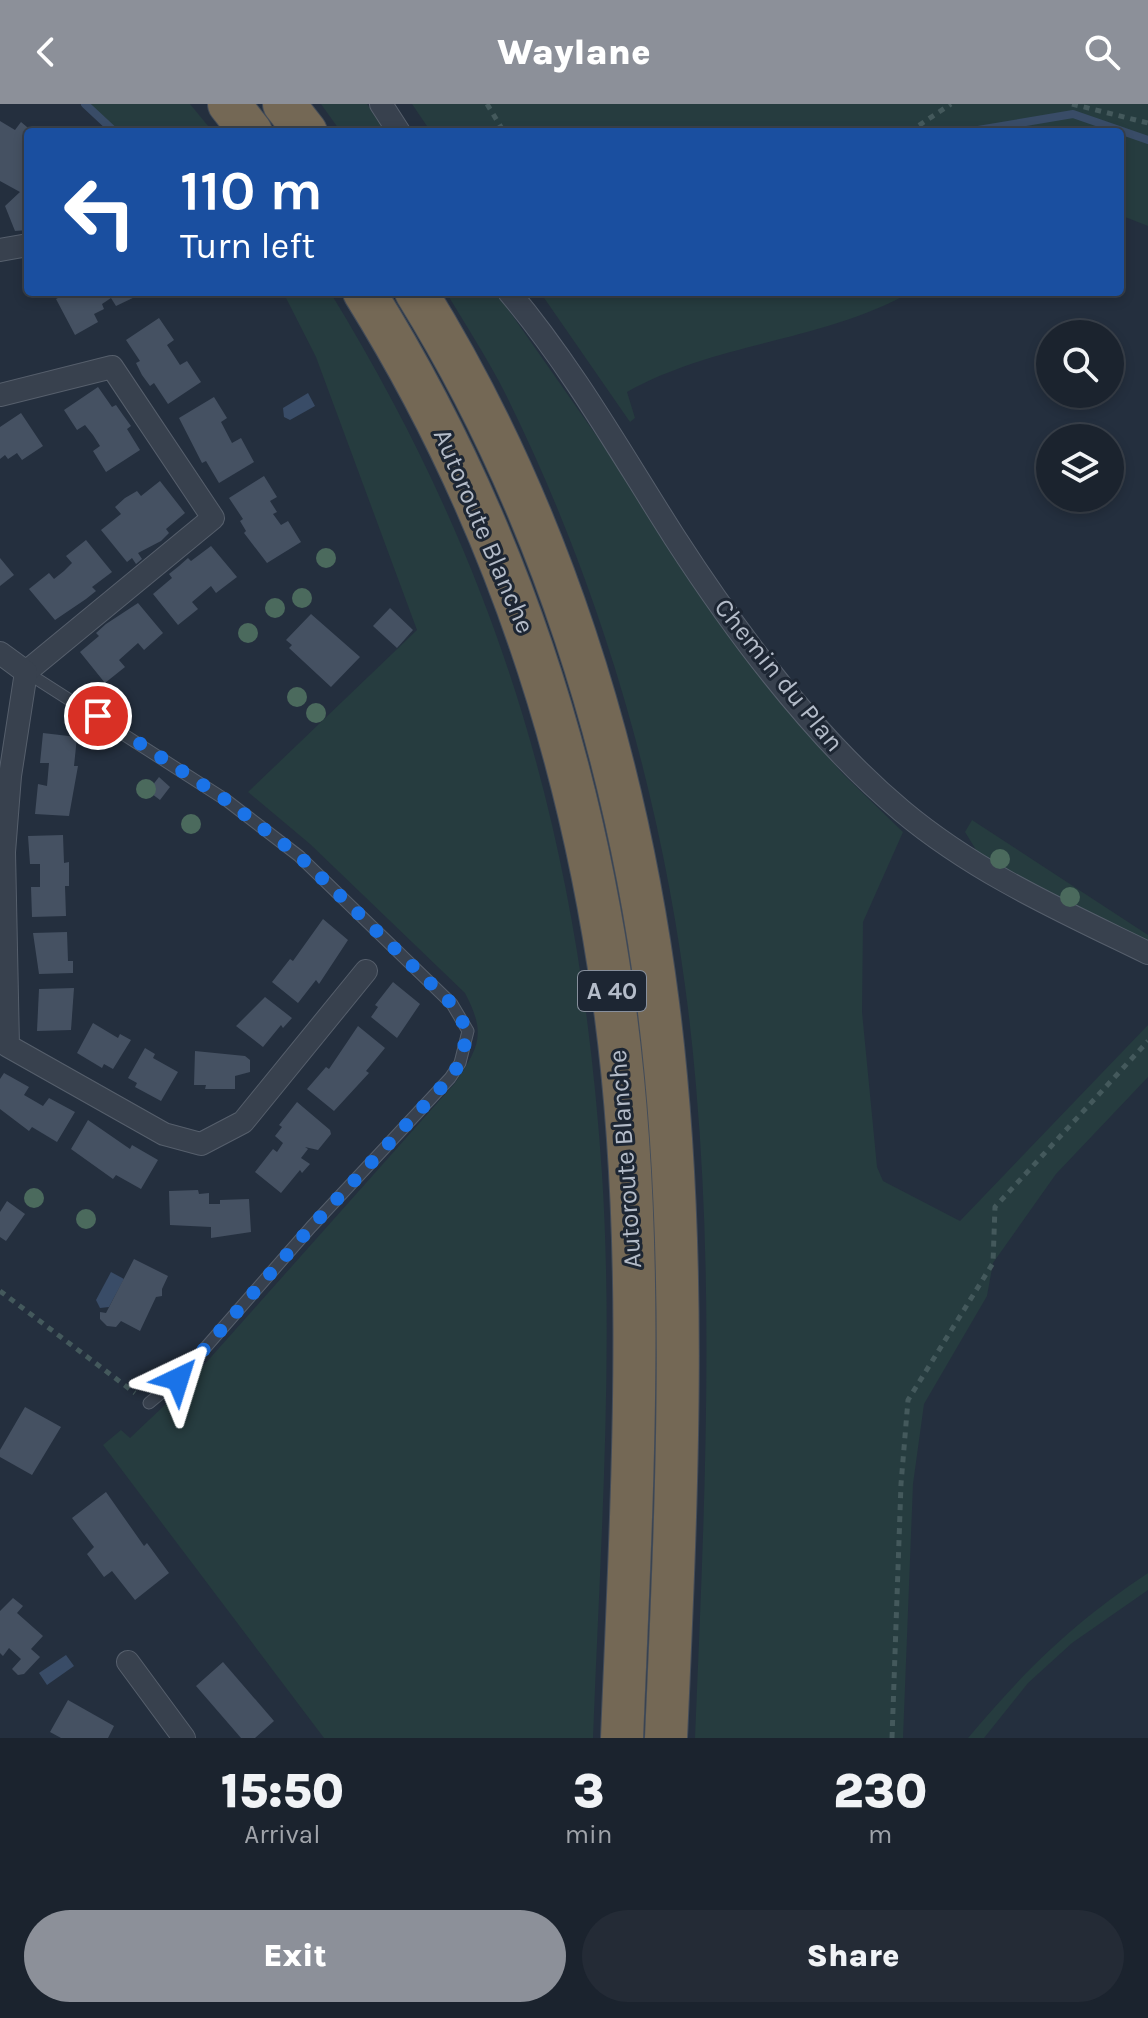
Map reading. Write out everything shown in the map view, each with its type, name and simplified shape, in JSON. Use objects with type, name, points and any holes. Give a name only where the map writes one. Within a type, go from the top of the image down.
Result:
[{"type":"highway","points":[[229,104],[248,128]]},
{"type":"highway","points":[[284,104],[303,128]]},
{"type":"highway","name":"Autoroute Blanche","points":[[366,296],[430,406],[466,478],[519,608],[563,745],[597,896],[613,998],[624,1106],[633,1277],[622,1738]]},
{"type":"highway","name":"Autoroute Blanche","points":[[418,296],[502,454],[560,595],[599,709],[641,889],[658,1005],[677,1283],[675,1484],[666,1738]]},
{"type":"street","points":[[381,104],[396,128]]},
{"type":"street","points":[[0,250],[24,246]]},
{"type":"street","name":"Chemin du Plan","points":[[512,296],[545,338],[700,574],[804,711],[857,771],[903,812],[973,862],[1046,905],[1148,953]]},
{"type":"street","points":[[0,395],[112,367],[213,518],[26,672],[5,776],[4,1044],[164,1134],[201,1144],[243,1122],[366,971]]},
{"type":"street","points":[[0,653],[26,672]]},
{"type":"street","points":[[128,1662],[184,1738]]},
{"type":"lane","points":[[26,672],[213,792],[299,856],[452,1004],[468,1031],[460,1063],[450,1078],[311,1227],[178,1379],[149,1403]]},
{"type":"path","points":[[487,104],[502,128]]},
{"type":"path","points":[[915,128],[951,104]]},
{"type":"path","points":[[1072,104],[1148,123]]},
{"type":"path","points":[[892,1738],[901,1484],[908,1400],[993,1263],[995,1207],[1148,1041]]},
{"type":"path","points":[[0,1291],[149,1403]]},
{"type":"green space","points":[[85,104],[190,104],[210,128],[111,128]]},
{"type":"green space","points":[[321,104],[367,104],[382,128],[338,128]]},
{"type":"green space","points":[[412,104],[1148,104],[1148,226],[1124,217],[1124,128],[428,128]]},
{"type":"green space","points":[[285,296],[332,296],[390,397],[442,502],[486,608],[523,715],[552,824],[575,937],[591,1053],[602,1174],[607,1315],[605,1456],[593,1738],[324,1738],[103,1445],[121,1430],[130,1438],[187,1384],[455,1083],[475,1049],[477,1039],[476,1019],[465,993],[310,844],[248,792],[417,630],[316,357]]},
{"type":"green space","points":[[448,296],[499,296],[794,718],[843,774],[903,832],[863,922],[862,1012],[877,1167],[883,1181],[960,1221],[1148,1025],[1148,1077],[1056,1174],[993,1263],[987,1296],[924,1404],[913,1484],[903,1738],[695,1738],[706,1412],[705,1249],[696,1086],[673,906],[655,817],[606,641],[576,555],[541,471],[483,352]]},
{"type":"green space","points":[[543,296],[903,296],[842,322],[696,362],[661,375],[627,392],[635,418],[630,422]]},
{"type":"green space","points":[[972,820],[1148,935],[1148,942],[1074,910],[978,853],[965,832]]},
{"type":"green space","points":[[1148,1573],[1148,1590],[1072,1643],[1028,1683],[984,1738],[968,1738],[1052,1648],[1096,1610]]},
{"type":"water","points":[[308,393],[315,406],[290,420],[284,417],[283,408]]},
{"type":"water","points":[[111,1272],[124,1279],[109,1307],[100,1308],[96,1300]]},
{"type":"water","points":[[66,1655],[74,1666],[47,1685],[39,1673]]},
{"type":"building","points":[[0,121],[15,130],[21,122],[28,128],[24,128],[24,230],[15,231],[5,206],[20,192],[0,181]]},
{"type":"building","points":[[62,296],[137,296],[116,306],[111,298],[102,304],[104,309],[94,314],[98,322],[75,335],[56,299]]},
{"type":"building","points":[[159,318],[174,340],[167,345],[180,365],[187,361],[201,382],[168,404],[154,383],[150,386],[142,375],[136,363],[140,361],[126,340]]},
{"type":"building","points":[[98,387],[131,426],[127,429],[140,450],[106,472],[93,451],[100,446],[93,435],[85,425],[77,430],[64,410]]},
{"type":"building","points":[[214,397],[227,418],[221,422],[232,443],[241,438],[254,462],[219,483],[206,461],[202,463],[179,418]]},
{"type":"building","points":[[21,413],[43,446],[22,460],[17,453],[8,459],[5,455],[0,459],[0,427]]},
{"type":"building","points":[[264,476],[277,497],[270,501],[277,512],[273,514],[281,525],[288,521],[301,542],[267,563],[244,533],[246,531],[240,521],[243,519],[229,498]]},
{"type":"building","points":[[160,481],[185,513],[166,529],[169,533],[161,541],[138,553],[142,559],[136,564],[132,558],[127,562],[101,530],[121,514],[115,507],[125,498],[137,491],[141,496]]},
{"type":"building","points":[[86,540],[112,572],[92,587],[96,591],[55,620],[29,589],[49,573],[54,579],[64,571],[72,563],[66,556]]},
{"type":"building","points":[[211,546],[237,577],[216,593],[211,586],[192,602],[198,609],[178,625],[153,594],[172,578],[169,574],[188,558],[191,561]]},
{"type":"building","points":[[0,558],[14,575],[0,586]]},
{"type":"building","points":[[138,603],[163,633],[144,650],[138,643],[119,660],[125,667],[105,683],[80,652],[99,636],[96,633],[106,624]]},
{"type":"building","points":[[390,608],[413,630],[397,648],[373,626]]},
{"type":"building","points":[[311,614],[360,657],[331,687],[289,648],[292,645],[286,640]]},
{"type":"building","points":[[43,733],[77,737],[74,766],[78,766],[69,816],[35,814],[38,784],[47,786],[49,763],[40,763]]},
{"type":"building","points":[[159,777],[170,787],[160,800],[148,791]]},
{"type":"building","points":[[63,835],[64,863],[69,862],[69,886],[65,886],[66,916],[32,917],[31,887],[40,887],[40,864],[30,864],[28,836]]},
{"type":"building","points":[[323,919],[348,940],[319,984],[316,980],[298,1003],[272,982],[290,959],[293,961]]},
{"type":"building","points":[[67,932],[68,961],[73,961],[73,973],[39,974],[33,933]]},
{"type":"building","points":[[393,982],[420,1004],[397,1038],[371,1017],[378,1007],[375,1005]]},
{"type":"building","points":[[74,988],[71,1030],[37,1031],[39,989]]},
{"type":"building","points":[[265,997],[292,1018],[283,1028],[281,1025],[263,1047],[236,1026]]},
{"type":"building","points":[[93,1023],[118,1038],[120,1034],[131,1040],[113,1069],[104,1064],[102,1068],[77,1053]]},
{"type":"building","points":[[358,1026],[385,1048],[366,1071],[369,1073],[334,1111],[307,1089],[326,1067],[329,1069]]},
{"type":"building","points":[[145,1048],[155,1054],[153,1058],[178,1072],[161,1101],[135,1087],[137,1083],[128,1078]]},
{"type":"building","points":[[195,1051],[245,1056],[250,1060],[250,1072],[235,1076],[235,1089],[205,1089],[206,1085],[194,1085]]},
{"type":"building","points":[[4,1073],[29,1087],[24,1095],[43,1106],[49,1098],[75,1112],[57,1142],[32,1127],[29,1131],[0,1109],[0,1079]]},
{"type":"building","points":[[297,1102],[331,1134],[318,1150],[305,1147],[308,1149],[301,1158],[310,1164],[302,1173],[300,1170],[281,1193],[255,1172],[273,1149],[277,1152],[283,1143],[275,1136],[282,1127],[279,1125]]},
{"type":"building","points":[[88,1120],[130,1149],[132,1145],[158,1160],[141,1189],[116,1175],[113,1179],[71,1149]]},
{"type":"building","points":[[198,1190],[199,1194],[209,1193],[209,1204],[220,1204],[220,1200],[249,1199],[251,1232],[211,1238],[211,1227],[170,1225],[169,1191]]},
{"type":"building","points":[[7,1201],[25,1214],[6,1241],[0,1237],[0,1212]]},
{"type":"building","points":[[134,1259],[168,1276],[162,1296],[156,1297],[140,1331],[121,1321],[116,1327],[107,1326],[100,1319],[100,1312],[106,1313]]},
{"type":"building","points":[[25,1407],[61,1427],[32,1475],[0,1457],[0,1450]]},
{"type":"building","points":[[106,1492],[144,1546],[147,1543],[169,1573],[135,1600],[112,1571],[104,1577],[87,1554],[94,1547],[72,1518]]},
{"type":"building","points":[[13,1598],[23,1606],[17,1613],[43,1636],[31,1649],[40,1657],[24,1674],[18,1675],[12,1669],[21,1659],[9,1648],[3,1656],[0,1653],[0,1611]]},
{"type":"building","points":[[223,1662],[274,1721],[255,1738],[241,1738],[196,1686]]},
{"type":"building","points":[[68,1700],[114,1726],[108,1738],[61,1738],[50,1732]]},
{"type":"waterway","points":[[85,104],[111,128]]},
{"type":"waterway","points":[[990,128],[1073,114],[1113,128]]},
{"type":"waterway","points":[[1124,132],[1148,140]]},
{"type":"route","points":[[98,716],[226,800],[299,856],[452,1004],[468,1031],[460,1063],[450,1078],[311,1227],[178,1379]]}]
